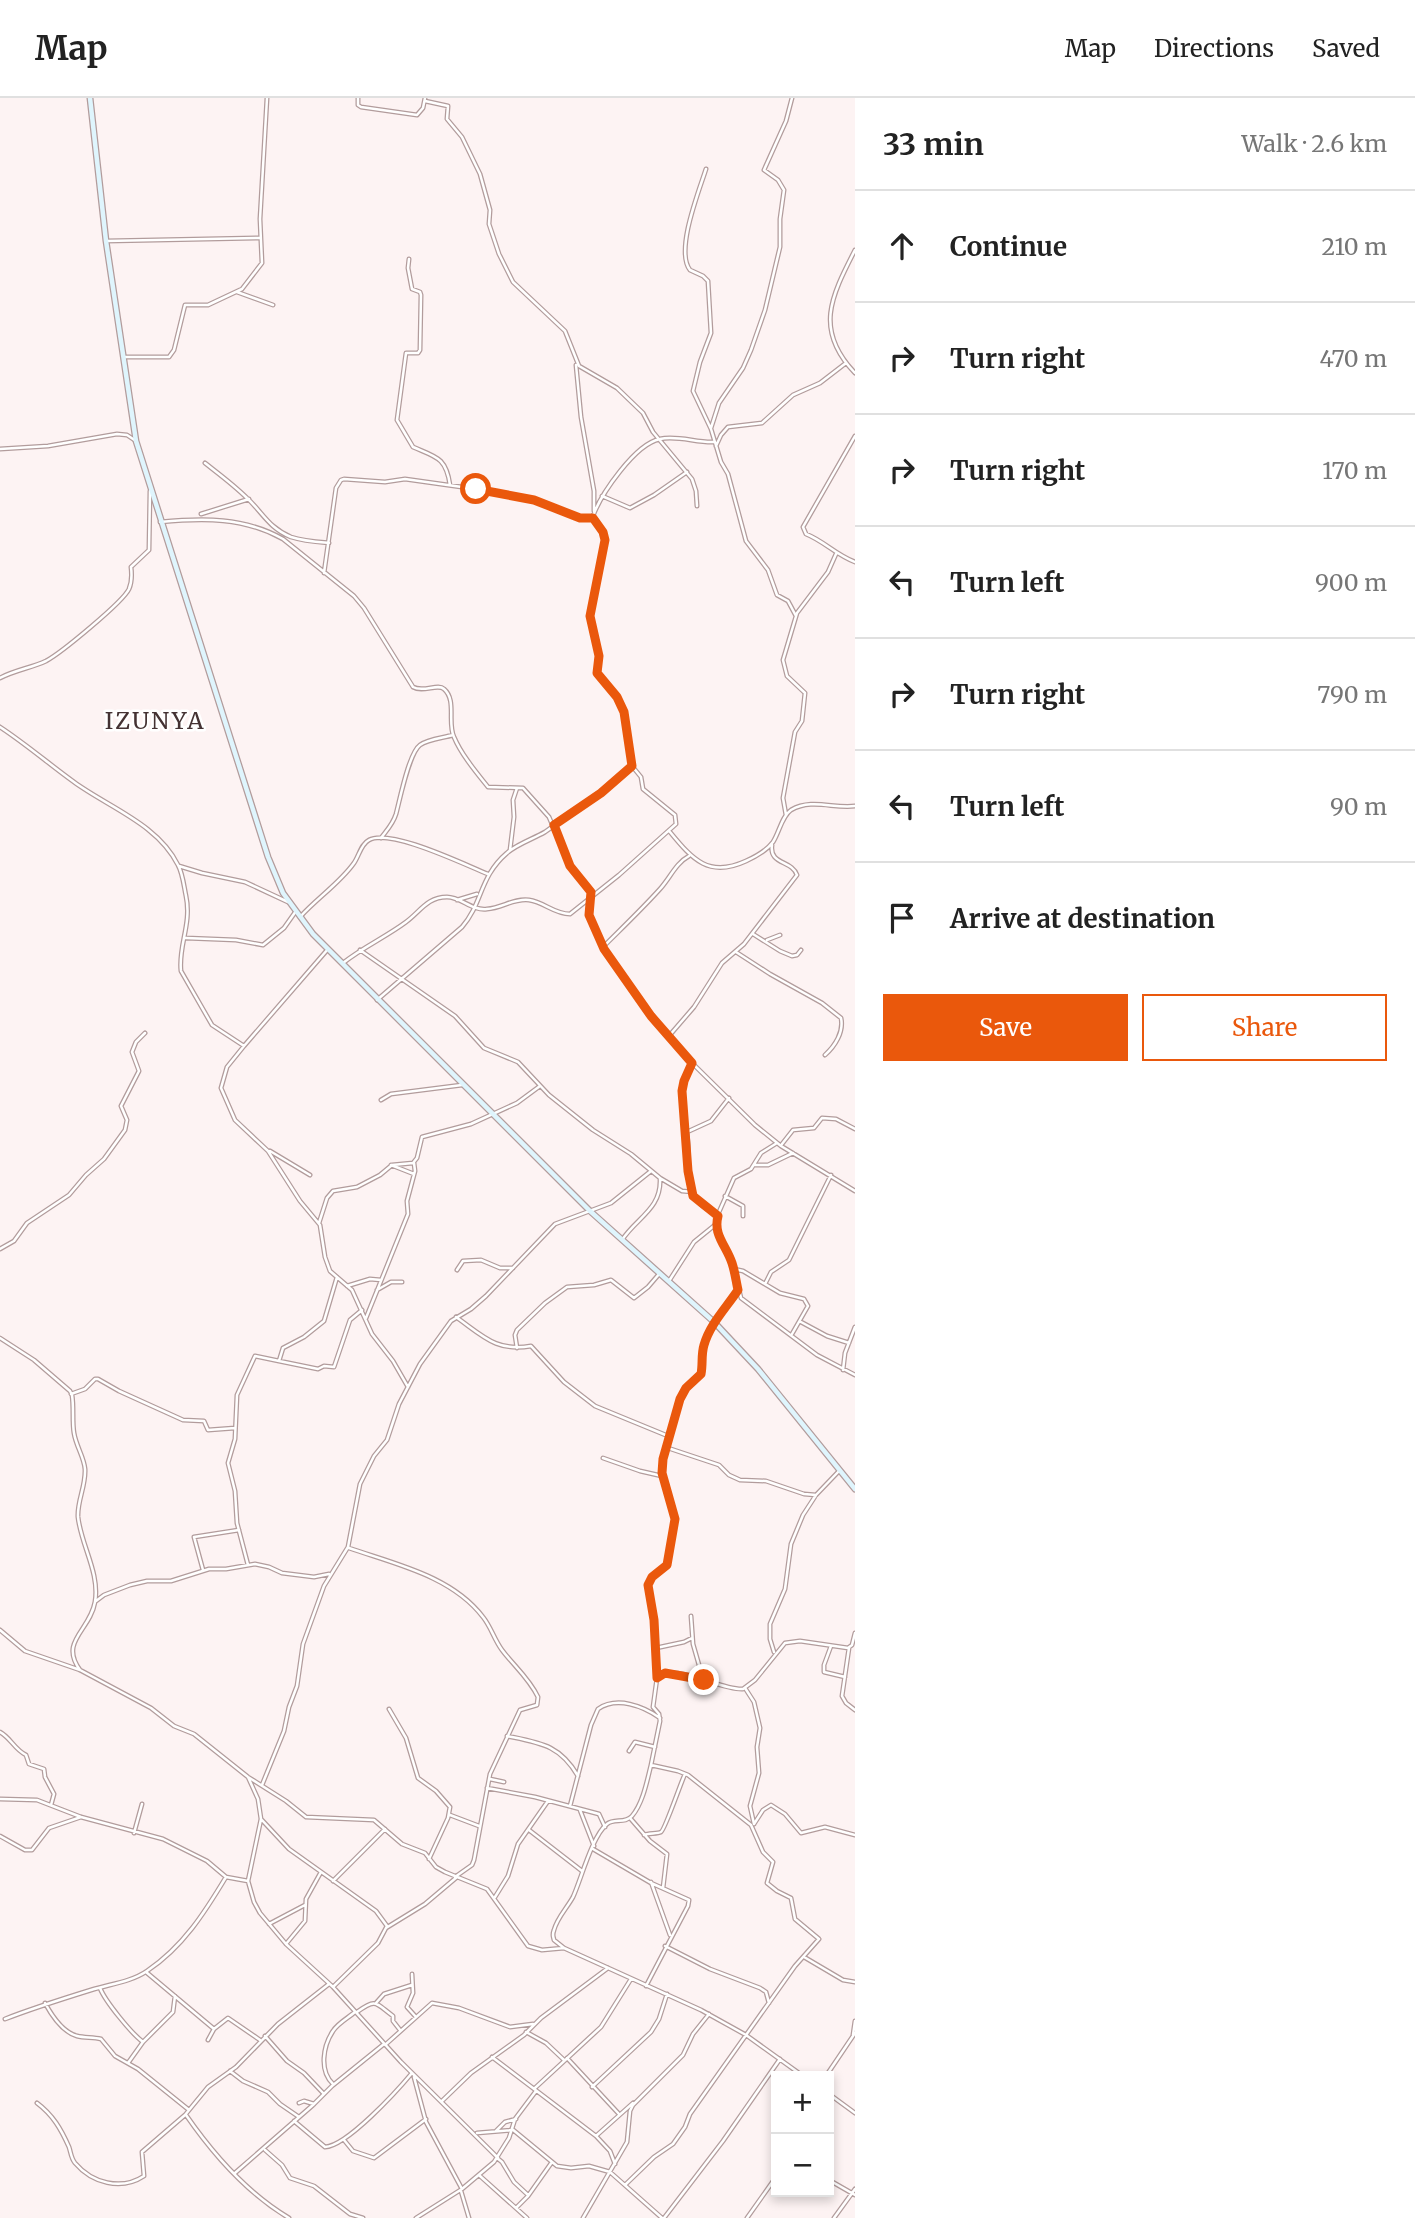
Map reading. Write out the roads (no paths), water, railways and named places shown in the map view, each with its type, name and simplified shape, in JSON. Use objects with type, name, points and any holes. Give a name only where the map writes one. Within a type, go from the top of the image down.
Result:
[{"type":"street","points":[[90,98],[106,241],[136,442],[268,858],[283,893],[328,949],[377,1000],[590,1211],[714,1322],[758,1369],[855,1489]]},
{"type":"street","points":[[125,357],[169,357],[174,350],[185,305],[208,304],[235,292],[247,284],[262,263],[260,219],[267,98]]},
{"type":"street","points":[[342,964],[360,949],[406,922],[430,901],[449,897],[475,909],[486,909],[527,900],[560,914],[570,914],[676,824],[675,815],[643,789],[641,777],[632,766],[624,712],[617,697],[597,673],[599,656],[590,616],[605,540],[593,518],[594,491],[583,431],[576,362],[569,338],[565,331],[520,291],[508,274],[489,224],[490,210],[482,179],[461,137],[447,119],[448,106],[425,99],[421,112],[416,115],[361,107],[358,105],[358,98]]},
{"type":"street","points":[[711,429],[719,403],[747,359],[765,310],[775,272],[781,244],[780,219],[784,194],[778,180],[764,170],[786,121],[792,98]]},
{"type":"street","points":[[706,169],[687,235],[687,268],[705,277],[709,285],[711,333],[693,391],[728,474],[746,541],[768,570],[777,595],[788,601],[796,616]]},
{"type":"street","points":[[106,241],[261,238]]},
{"type":"street","points":[[855,250],[835,293],[829,318],[832,334],[846,363],[855,373]]},
{"type":"street","points":[[409,259],[412,289],[421,293],[420,351],[406,353],[397,420],[413,447],[438,458],[448,475],[450,485]]},
{"type":"street","points":[[235,292],[273,305]]},
{"type":"street","points":[[576,362],[585,371],[617,388],[643,413],[649,426],[687,472],[695,487],[697,506]]},
{"type":"street","points":[[715,444],[728,427],[762,423],[793,395],[820,383],[846,363]]},
{"type":"street","points":[[0,449],[48,446],[117,434],[127,435],[136,442]]},
{"type":"street","points":[[855,436],[803,527],[806,534],[828,546],[836,554],[855,562]]},
{"type":"street","points":[[594,513],[616,476],[645,446],[660,439],[715,444]]},
{"type":"street","points":[[205,463],[249,499],[269,524],[298,539],[329,543]]},
{"type":"street","points":[[603,496],[630,508],[687,472]]},
{"type":"street","points":[[324,574],[336,488],[341,480],[385,482],[405,479],[450,485],[534,500],[580,518],[593,518]]},
{"type":"street","points":[[0,678],[45,661],[58,653],[101,618],[128,591],[132,580],[132,567],[149,550],[150,484]]},
{"type":"street","points":[[201,514],[249,499]]},
{"type":"street","points":[[160,522],[200,518],[256,527],[283,539],[354,596],[413,687],[420,691],[440,687],[444,690],[450,700],[453,735],[488,787],[527,791],[554,825],[570,866],[589,889],[589,915],[603,947],[651,1016],[692,1063],[755,1125],[779,1144],[854,1190]]},
{"type":"street","points":[[786,815],[783,798],[795,732],[802,721],[805,694],[787,676],[783,662],[796,616],[828,572],[836,554]]},
{"type":"street","points":[[0,727],[74,783],[144,826],[179,866],[188,907],[186,938],[180,963],[186,982],[214,1027],[244,1046]]},
{"type":"street","points":[[382,838],[390,828],[402,785],[417,749],[425,743],[453,735]]},
{"type":"street","points":[[377,1000],[462,927],[475,909],[488,874],[510,851],[601,793],[632,766]]},
{"type":"street","points":[[510,851],[513,800],[517,788]]},
{"type":"street","points":[[669,1035],[694,1007],[722,963],[753,934],[797,874],[794,868],[771,853],[786,815],[794,809],[818,803],[855,806]]},
{"type":"street","points":[[669,831],[690,856],[712,867],[725,869],[751,859],[772,845]]},
{"type":"street","points":[[300,917],[354,864],[370,839],[382,838],[426,849],[488,874]]},
{"type":"street","points":[[603,947],[658,892],[680,863],[690,856]]},
{"type":"street","points":[[179,866],[245,882],[290,904]]},
{"type":"street","points":[[457,900],[479,893]]},
{"type":"street","points":[[186,938],[263,944],[284,928],[296,911]]},
{"type":"street","points":[[753,934],[792,956],[801,950]]},
{"type":"street","points":[[765,940],[780,934]]},
{"type":"street","points":[[319,1223],[300,1201],[267,1150],[235,1120],[221,1088],[228,1067],[244,1046],[328,949]]},
{"type":"street","points":[[360,949],[455,1016],[484,1048],[518,1062],[540,1086],[593,1130],[624,1148],[660,1178],[682,1191],[693,1192]]},
{"type":"street","points":[[736,951],[841,1018],[842,1027],[836,1042],[825,1055]]},
{"type":"street","points":[[0,1249],[14,1241],[27,1223],[69,1195],[121,1136],[127,1120],[122,1102],[130,1092],[139,1071],[132,1052],[136,1042],[145,1033]]},
{"type":"street","points":[[692,1063],[682,1091],[688,1171],[695,1198],[718,1216]]},
{"type":"street","points":[[381,1100],[391,1094],[465,1085]]},
{"type":"street","points":[[366,1318],[408,1214],[407,1197],[422,1137],[471,1124],[517,1103],[540,1086]]},
{"type":"street","points":[[687,1132],[711,1121],[730,1098]]},
{"type":"street","points":[[855,1129],[836,1119],[822,1118],[814,1128],[789,1132],[779,1144],[761,1153],[755,1165],[734,1178],[715,1225],[734,1269],[741,1298],[817,1355],[855,1376]]},
{"type":"street","points":[[267,1150],[310,1175]]},
{"type":"street","points":[[755,1165],[768,1165],[793,1153]]},
{"type":"street","points":[[408,1387],[393,1361],[372,1334],[362,1310],[347,1286],[327,1264],[319,1223],[327,1198],[333,1191],[356,1187],[380,1175],[391,1165],[414,1163]]},
{"type":"street","points":[[391,1165],[414,1174]]},
{"type":"street","points":[[262,1785],[284,1731],[297,1686],[303,1644],[324,1586],[348,1547],[360,1484],[374,1456],[387,1440],[393,1418],[420,1364],[446,1326],[486,1296],[558,1222],[611,1203],[651,1171]]},
{"type":"street","points":[[765,1284],[771,1272],[789,1260],[831,1175]]},
{"type":"street","points":[[622,1240],[657,1200],[660,1178]]},
{"type":"street","points":[[725,1196],[743,1206],[743,1216]]},
{"type":"street","points":[[669,1281],[694,1242],[715,1225]]},
{"type":"street","points":[[457,1270],[463,1261],[480,1260],[500,1268],[513,1268]]},
{"type":"street","points":[[734,1269],[743,1271],[786,1295],[804,1300],[808,1306],[792,1334]]},
{"type":"street","points":[[517,1348],[517,1330],[545,1303],[567,1287],[611,1280],[634,1298],[660,1273]]},
{"type":"street","points":[[279,1361],[283,1348],[304,1337],[324,1321],[337,1277]]},
{"type":"street","points":[[347,1286],[370,1279],[381,1280]]},
{"type":"street","points":[[377,1290],[391,1282],[402,1282]]},
{"type":"street","points":[[738,1290],[714,1322],[703,1346],[701,1374],[683,1392],[665,1447],[663,1476],[675,1521],[667,1565],[652,1577],[648,1585],[656,1648],[657,1678],[653,1706],[660,1718],[651,1765],[641,1798],[630,1817],[605,1827],[553,1933],[554,1941],[564,1948],[709,2014],[746,2035],[796,2071]]},
{"type":"street","points":[[248,1565],[228,1463],[235,1439],[237,1393],[255,1356],[318,1369],[324,1366],[334,1367],[350,1320],[362,1310]]},
{"type":"street","points":[[456,1317],[482,1338],[495,1344],[517,1348],[531,1346],[564,1381],[595,1406],[668,1436]]},
{"type":"street","points":[[800,1321],[849,1343]]},
{"type":"street","points":[[844,1370],[843,1362],[855,1327]]},
{"type":"street","points":[[0,1338],[34,1360],[71,1394],[73,1430],[85,1472],[79,1520],[93,1578],[95,1602],[87,1623],[71,1648],[75,1664],[80,1670]]},
{"type":"street","points":[[71,1394],[85,1389],[95,1379],[99,1379],[183,1420],[204,1421],[210,1431],[235,1428]]},
{"type":"street","points":[[665,1447],[719,1465],[729,1475],[740,1480],[766,1481],[816,1495]]},
{"type":"street","points":[[603,1458],[663,1476]]},
{"type":"street","points":[[775,1654],[770,1639],[770,1624],[785,1589],[791,1544],[803,1515],[816,1495],[840,1470]]},
{"type":"street","points":[[203,1570],[194,1538],[239,1530]]},
{"type":"street","points":[[37,2104],[55,2119],[75,2162],[90,2175],[117,2185],[127,2184],[144,2176],[142,2152],[186,2115],[208,2087],[230,2071],[260,2040],[331,1985],[378,1943],[386,1927],[425,1905],[472,1865],[495,1760],[517,1712],[537,1705],[538,1697],[522,1672],[500,1647],[483,1616],[455,1593],[422,1572],[348,1547]]},
{"type":"street","points":[[95,1602],[104,1595],[138,1583],[171,1581],[203,1570],[248,1565],[314,1577],[329,1574]]},
{"type":"street","points":[[691,1616],[692,1637],[699,1665],[697,1678]]},
{"type":"street","points":[[0,1630],[31,1654],[80,1670],[151,1709],[174,1726],[197,1735],[248,1777],[306,1817],[370,1818],[402,1844],[422,1851],[436,1867],[487,1889],[528,1946],[542,1950],[564,1948]]},
{"type":"street","points":[[855,1633],[849,1648],[842,1696],[845,1703],[855,1710]]},
{"type":"street","points":[[656,1648],[684,1642],[692,1637]]},
{"type":"street","points":[[657,1678],[665,1673],[697,1678],[729,1688],[745,1688],[782,1644],[793,1641],[849,1648]]},
{"type":"street","points":[[831,1646],[824,1672],[845,1676]]},
{"type":"street","points":[[625,2185],[654,2157],[677,2140],[687,2124],[687,2119],[819,1937],[795,1919],[791,1898],[767,1883],[773,1862],[763,1852],[753,1826],[750,1806],[759,1773],[757,1747],[760,1728],[754,1702],[745,1688]]},
{"type":"street","points":[[570,1806],[591,1725],[598,1709],[604,1705],[623,1702],[660,1718]]},
{"type":"street","points":[[389,1709],[406,1738],[418,1778],[445,1798],[450,1807],[429,1859]]},
{"type":"street","points":[[0,1732],[18,1751],[26,1755],[29,1764],[44,1769],[54,1794],[51,1805]]},
{"type":"street","points":[[507,1736],[559,1753],[572,1764],[578,1776]]},
{"type":"street","points":[[629,1751],[635,1742],[655,1747]]},
{"type":"street","points":[[651,1765],[685,1774],[753,1826]]},
{"type":"street","points":[[644,1835],[660,1832],[666,1827],[672,1803],[685,1774]]},
{"type":"street","points":[[248,1777],[258,1799],[261,1819],[248,1881],[254,1902],[286,1944],[331,1985],[412,2074],[475,2133],[502,2162],[514,2182],[528,2195]]},
{"type":"street","points":[[489,1779],[504,1782]]},
{"type":"street","points":[[487,1788],[548,1800],[598,1814],[605,1827]]},
{"type":"street","points":[[0,1799],[37,1801],[81,1817],[173,1843],[207,1861],[226,1877],[248,1881]]},
{"type":"street","points":[[495,1898],[508,1876],[516,1848],[548,1800]]},
{"type":"street","points":[[134,1832],[142,1804]]},
{"type":"street","points":[[753,1826],[763,1810],[771,1805],[785,1814],[801,1833],[825,1827],[855,1835]]},
{"type":"street","points":[[580,1809],[594,1847],[651,1882],[683,1896],[689,1902],[646,1986]]},
{"type":"street","points":[[449,1815],[479,1826]]},
{"type":"street","points":[[0,1836],[25,1850],[32,1850],[52,1826],[81,1817]]},
{"type":"street","points":[[630,1817],[644,1835],[667,1854],[663,1888]]},
{"type":"street","points":[[261,1819],[289,1849],[376,1911],[386,1927]]},
{"type":"street","points":[[333,1881],[385,1829]]},
{"type":"street","points":[[528,1829],[582,1871]]},
{"type":"street","points":[[286,1944],[305,1921],[305,1905],[312,1885],[321,1871]]},
{"type":"street","points":[[5,2019],[45,2003],[120,1983],[146,1972],[186,1937],[226,1877]]},
{"type":"street","points":[[651,1882],[670,1936]]},
{"type":"street","points":[[269,1924],[305,1905]]},
{"type":"street","points":[[666,1947],[710,1969],[760,1988],[766,1992],[769,2003]]},
{"type":"street","points":[[803,1957],[843,1980],[855,1982]]},
{"type":"street","points":[[442,2101],[533,2024],[608,1968]]},
{"type":"street","points":[[146,1972],[214,2029]]},
{"type":"street","points":[[412,1974],[413,1993],[407,2007],[416,2017]]},
{"type":"street","points":[[416,2218],[480,2175],[497,2158],[516,2119],[535,2090],[601,2028],[631,1979]]},
{"type":"street","points":[[333,2084],[327,2076],[324,2062],[326,2043],[334,2029],[372,2003],[376,2003],[384,1994],[413,1985]]},
{"type":"street","points":[[100,1987],[131,2031],[143,2042]]},
{"type":"street","points":[[592,2087],[651,2032],[659,2019],[667,1994]]},
{"type":"street","points":[[128,2063],[143,2042],[173,2012],[175,1996]]},
{"type":"street","points":[[45,2003],[56,2021],[65,2029],[79,2036],[101,2039],[115,2056],[190,2111]]},
{"type":"street","points":[[376,2003],[393,2016],[393,2021],[400,2030]]},
{"type":"street","points":[[235,2173],[333,2084],[384,2045],[432,2003],[459,2008],[510,2027],[533,2024]]},
{"type":"street","points":[[596,2136],[656,2084],[683,2055],[693,2034],[709,2014]]},
{"type":"street","points":[[208,2040],[214,2029],[229,2018],[260,2040]]},
{"type":"street","points":[[852,2038],[855,2021]]},
{"type":"street","points":[[526,2032],[566,2059],[619,2114]]},
{"type":"street","points":[[829,2071],[855,2033]]},
{"type":"street","points":[[265,2036],[287,2061],[304,2073],[324,2094]]},
{"type":"street","points":[[492,2057],[596,2136],[610,2151],[615,2164]]},
{"type":"street","points":[[475,2133],[512,2130],[552,2162],[564,2168],[589,2166],[610,2172],[663,2218],[723,2141],[780,2059]]},
{"type":"street","points":[[230,2071],[243,2081],[268,2092],[299,2117]]},
{"type":"street","points":[[412,2074],[426,2119],[461,2189],[468,2218]]},
{"type":"street","points":[[293,2121],[325,2147],[335,2145],[344,2140],[412,2074]]},
{"type":"street","points":[[583,2218],[627,2142],[630,2111],[641,2096]]},
{"type":"street","points":[[834,2098],[855,2113]]},
{"type":"street","points":[[299,2103],[304,2101],[314,2104]]},
{"type":"street","points":[[186,2115],[208,2147],[255,2192],[289,2218]]},
{"type":"street","points":[[344,2140],[357,2154],[374,2158],[426,2119]]},
{"type":"street","points":[[496,2132],[505,2122],[516,2119]]},
{"type":"street","points":[[264,2149],[282,2165],[290,2178],[314,2186],[350,2214],[363,2218]]},
{"type":"street","points":[[516,2208],[552,2162]]},
{"type":"street","points":[[480,2175],[527,2218]]},
{"type":"street","points":[[834,2183],[853,2194]]},
{"type":"street","points":[[747,2218],[771,2184]]},
{"type":"street","points":[[834,2218],[855,2189]]},
{"type":"district","name":"IZUNYA","points":[[155,720]]}]
